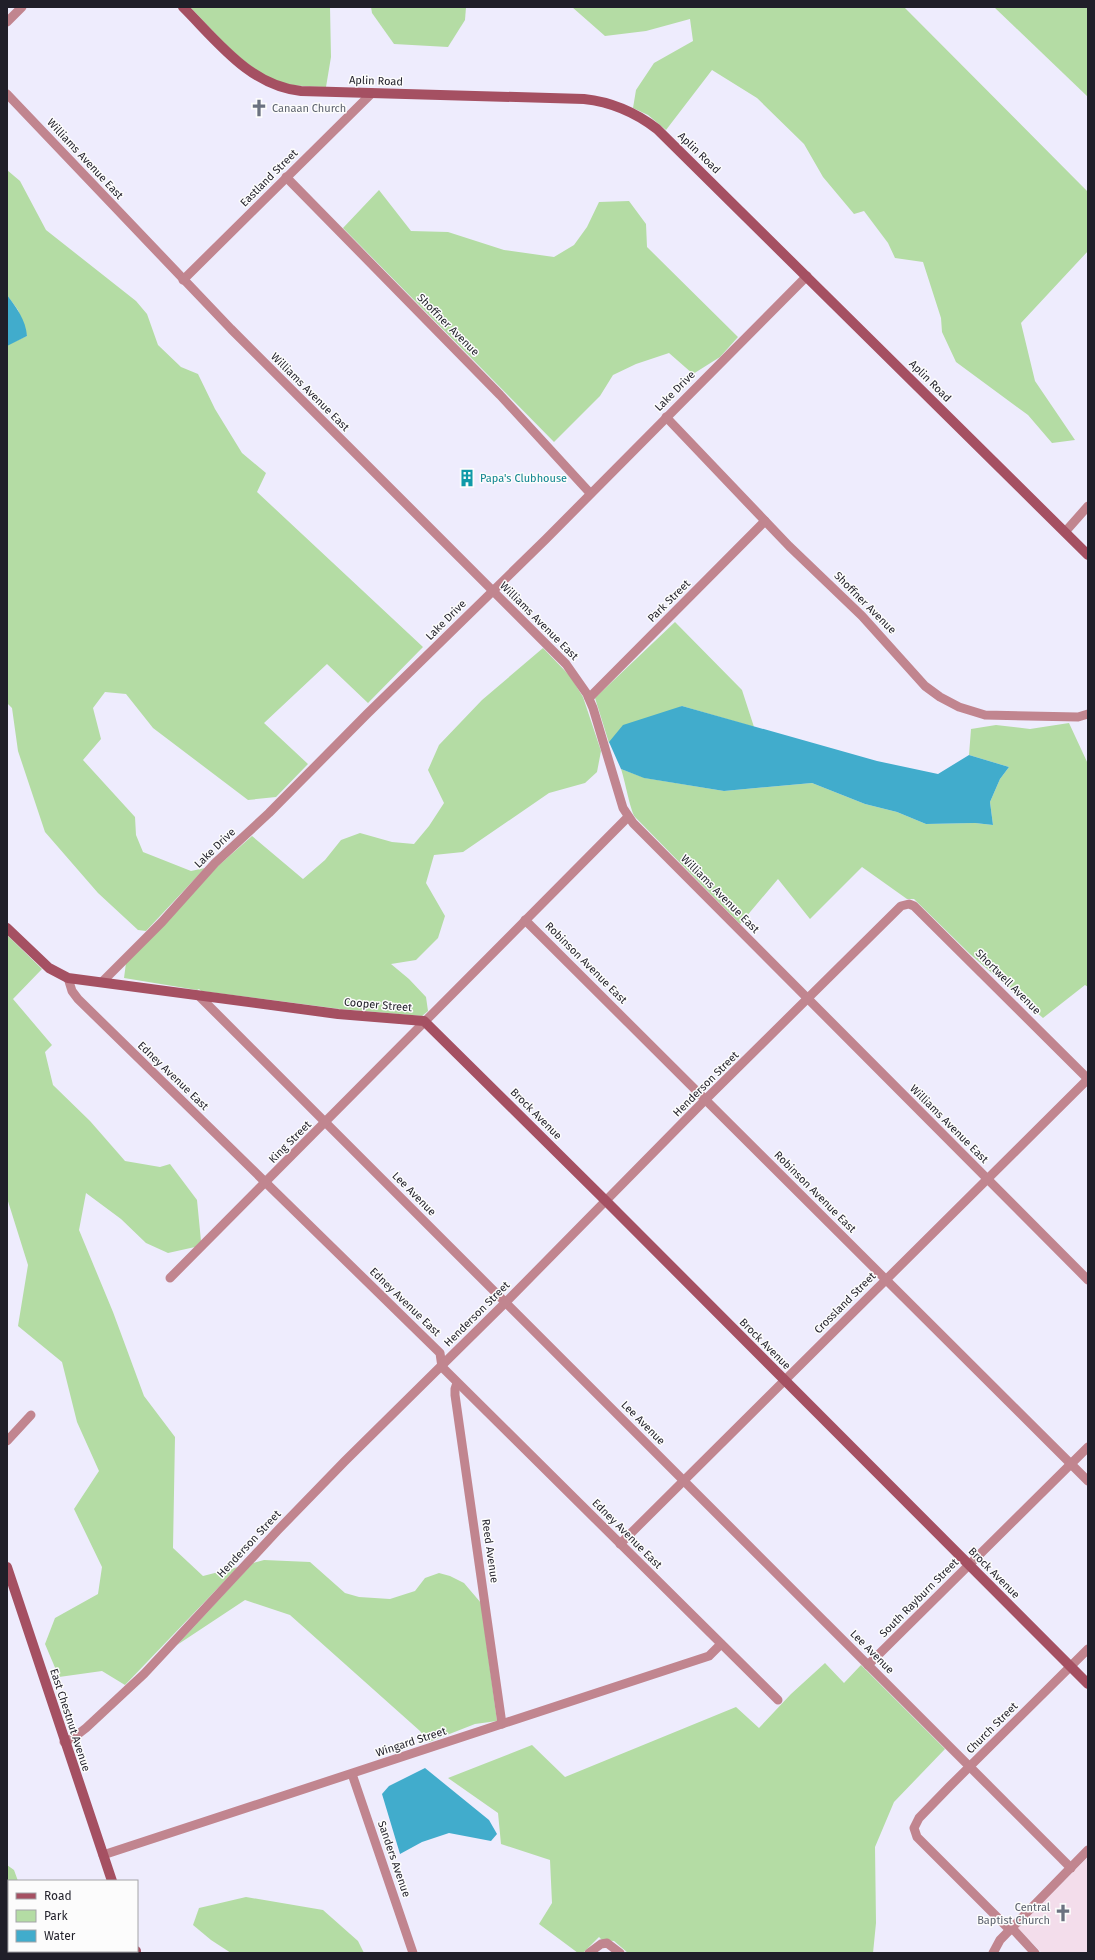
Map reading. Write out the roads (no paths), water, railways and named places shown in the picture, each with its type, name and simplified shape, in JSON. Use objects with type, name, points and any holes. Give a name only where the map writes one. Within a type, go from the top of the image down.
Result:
[{"type":"street","points":[[7,22],[22,7]]},
{"type":"street","name":"Aplin Road","points":[[183,7],[249,71],[264,81],[294,90],[584,99],[602,102],[628,110],[657,129],[1088,555]]},
{"type":"street","name":"Eastland Street","points":[[183,280],[372,93]]},
{"type":"street","name":"Williams Avenue East","points":[[7,94],[183,280],[566,664],[574,673],[589,698],[623,808],[628,817],[1088,1280]]},
{"type":"street","name":"Shoffner Avenue","points":[[286,177],[500,395],[590,493]]},
{"type":"street","name":"Lake Drive","points":[[102,982],[162,922],[215,863],[269,814],[366,714],[493,591],[807,276]]},
{"type":"street","name":"Shoffner Avenue","points":[[666,417],[765,521],[862,616],[926,686],[940,697],[959,708],[985,715],[1078,717],[1088,714]]},
{"type":"street","points":[[1065,532],[1088,506]]},
{"type":"street","name":"Park Street","points":[[589,698],[765,521]]},
{"type":"street","name":"Cooper Street","points":[[68,978],[338,1014],[424,1021],[628,817]]},
{"type":"street","name":"Henderson Street","points":[[64,1742],[73,1738],[86,1728],[144,1674],[278,1530],[442,1367],[705,1100],[897,909],[909,904]]},
{"type":"street","name":"Shortwell Avenue","points":[[909,904],[914,906],[943,934],[1088,1079]]},
{"type":"street","name":"Robinson Avenue East","points":[[525,920],[1088,1481]]},
{"type":"street","points":[[7,928],[49,968],[68,978]]},
{"type":"street","name":"Edney Avenue East","points":[[68,978],[72,991],[78,999],[440,1352],[442,1367],[457,1383],[778,1700]]},
{"type":"street","name":"Lee Avenue","points":[[198,995],[1071,1868]]},
{"type":"street","name":"King Street","points":[[170,1278],[326,1123],[424,1021]]},
{"type":"street","name":"Brock Avenue","points":[[424,1021],[606,1201],[1088,1684]]},
{"type":"street","name":"Crossland Street","points":[[620,1544],[1088,1079]]},
{"type":"street","name":"Reed Avenue","points":[[457,1383],[455,1389],[456,1403],[502,1724]]},
{"type":"street","points":[[7,1441],[31,1415]]},
{"type":"street","name":"South Rayburn Street","points":[[868,1665],[1088,1447]]},
{"type":"street","name":"East Chestnut Avenue","points":[[7,1567],[64,1742],[112,1880]]},
{"type":"street","name":"Wingard Street","points":[[103,1855],[709,1656],[721,1644]]},
{"type":"street","name":"Church Street","points":[[1011,1929],[917,1837],[914,1830],[915,1826],[919,1818],[1088,1649]]},
{"type":"street","name":"Sanders Avenue","points":[[352,1774],[413,1953]]},
{"type":"street","points":[[993,1953],[1000,1940],[1088,1850]]},
{"type":"street","points":[[1011,1929],[1035,1953]]},
{"type":"street","points":[[593,1950],[608,1943],[620,1953]]},
{"type":"water","points":[[7,295],[23,319],[27,336],[7,346]]},
{"type":"water","points":[[682,706],[877,761],[938,774],[969,755],[1009,767],[1000,779],[990,802],[993,825],[975,823],[926,824],[897,812],[865,804],[812,783],[724,791],[644,778],[621,769],[609,742],[623,725]]},
{"type":"water","points":[[425,1768],[489,1820],[497,1834],[491,1841],[449,1833],[422,1842],[400,1854],[382,1794],[389,1786]]},
{"type":"place","name":"Canaan Church","points":[[259,108]]},
{"type":"place","name":"Papa's Clubhouse","points":[[467,478]]},
{"type":"place","name":"Central Baptist Church","points":[[1063,1913]]}]
